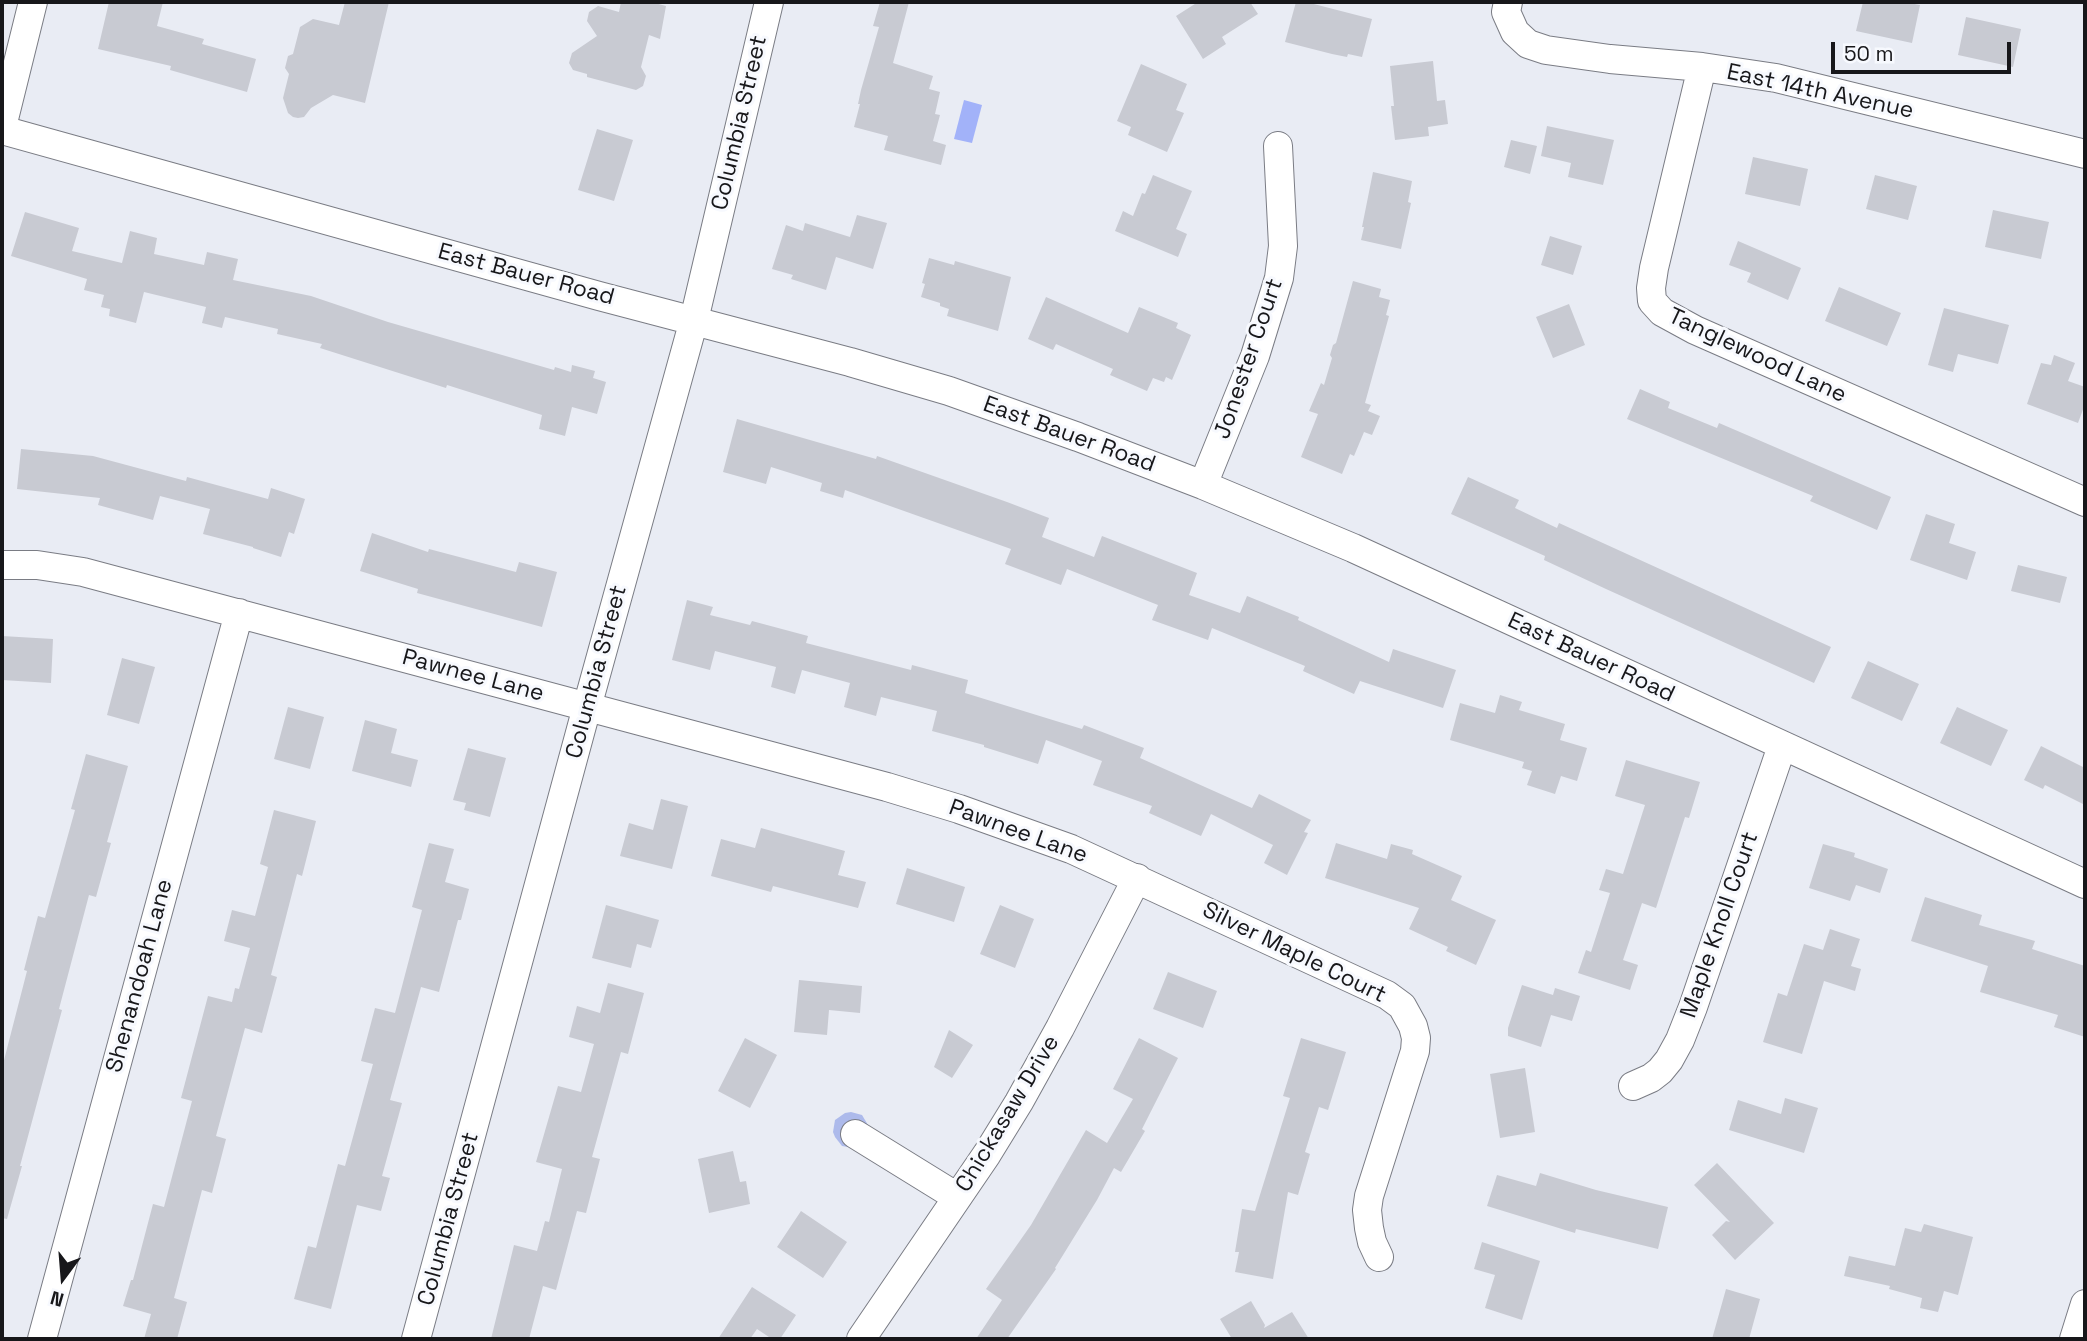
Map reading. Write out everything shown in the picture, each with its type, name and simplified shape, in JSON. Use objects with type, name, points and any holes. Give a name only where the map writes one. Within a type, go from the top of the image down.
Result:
[{"type":"street","points":[[2,129],[33,2]]},
{"type":"street","name":"Columbia Street","points":[[416,1339],[694,320],[769,2]]},
{"type":"street","name":"East 14th Avenue","points":[[1508,2],[1506,12],[1515,32],[1528,44],[1546,50],[1776,78],[2085,154]]},
{"type":"street","name":"Tanglewood Lane","points":[[1702,67],[1650,288],[1652,301],[1661,312],[1695,330],[2085,502]]},
{"type":"street","name":"East Bauer Road","points":[[2,129],[599,296],[850,362],[949,391],[1078,437],[1203,485],[1353,548],[2085,884]]},
{"type":"street","name":"Jonester Court","points":[[1203,485],[1255,356],[1279,278],[1283,246],[1278,146]]},
{"type":"street","name":"Pawnee Lane","points":[[2,565],[37,565],[83,572],[887,787],[1058,844],[1137,878]]},
{"type":"street","name":"Shenandoah Lane","points":[[41,1339],[239,613]]},
{"type":"street","name":"Maple Knoll Court","points":[[1633,1086],[1660,1071],[1680,1040],[1782,746]]},
{"type":"street","name":"Chickasaw Drive","points":[[861,1339],[987,1154],[1019,1102],[1137,878]]},
{"type":"street","name":"Silver Maple Court","points":[[1137,878],[1387,995],[1402,1006],[1413,1026],[1416,1051],[1369,1196],[1369,1228],[1379,1257]]},
{"type":"street","points":[[855,1134],[957,1197]]},
{"type":"street","points":[[2074,1339],[2085,1304]]},
{"type":"shaded area","points":[[964,100],[982,105],[972,143],[954,139]]},
{"type":"shaded area","points":[[851,1112],[862,1115],[869,1132],[854,1148],[842,1146],[833,1132],[835,1120]]},
{"type":"building","points":[[109,2],[163,2],[157,26],[204,39],[202,44],[256,59],[247,92],[170,70],[171,66],[98,49]]},
{"type":"building","points":[[345,2],[389,2],[365,103],[333,95],[311,108],[304,117],[293,117],[288,113],[283,98],[289,74],[285,68],[288,56],[293,54],[300,27],[313,19],[339,25]]},
{"type":"building","points":[[621,2],[651,2],[666,6],[660,39],[649,35],[641,67],[646,76],[643,86],[636,90],[587,77],[587,74],[573,70],[569,63],[572,53],[597,36],[587,21],[589,12],[598,6],[619,12]]},
{"type":"building","points":[[880,2],[909,2],[893,63],[933,76],[929,89],[940,92],[935,114],[940,115],[933,141],[946,145],[941,165],[884,150],[888,136],[854,127],[861,90],[879,27],[873,26]]},
{"type":"building","points":[[1198,2],[1250,2],[1258,14],[1222,37],[1226,44],[1203,59],[1176,16]]},
{"type":"building","points":[[1296,2],[1306,2],[1372,19],[1362,57],[1348,54],[1347,57],[1285,42]]},
{"type":"building","points":[[1863,2],[1904,2],[1920,5],[1912,43],[1856,31]]},
{"type":"building","points":[[1966,17],[2021,29],[2013,67],[1958,55]]},
{"type":"building","points":[[1433,61],[1437,101],[1445,100],[1448,124],[1428,127],[1429,136],[1395,140],[1390,66]]},
{"type":"building","points":[[1141,64],[1187,84],[1176,110],[1184,113],[1167,152],[1128,135],[1131,127],[1117,121]]},
{"type":"building","points":[[1547,126],[1614,140],[1603,185],[1568,177],[1571,163],[1541,156]]},
{"type":"building","points":[[597,129],[633,140],[614,201],[578,190]]},
{"type":"building","points":[[1511,140],[1537,146],[1530,174],[1504,167]]},
{"type":"building","points":[[1753,157],[1808,169],[1800,206],[1745,194]]},
{"type":"building","points":[[1373,172],[1412,181],[1408,202],[1411,203],[1401,249],[1361,240]]},
{"type":"building","points":[[1153,175],[1192,191],[1176,229],[1187,234],[1178,257],[1115,231],[1123,211],[1133,216]]},
{"type":"building","points":[[1875,175],[1917,186],[1908,220],[1866,209]]},
{"type":"building","points":[[1993,210],[2049,222],[2041,259],[1985,247]]},
{"type":"building","points":[[25,212],[79,228],[72,251],[122,263],[130,231],[157,238],[154,254],[204,265],[207,252],[238,259],[233,280],[311,296],[388,322],[554,370],[555,367],[571,372],[572,365],[595,371],[593,378],[606,382],[597,414],[572,407],[565,436],[539,429],[542,415],[320,348],[322,344],[277,334],[278,329],[225,317],[222,328],[202,323],[206,307],[144,292],[136,323],[109,316],[110,309],[101,307],[104,295],[84,290],[87,279],[11,256]]},
{"type":"building","points":[[857,215],[887,223],[873,269],[836,257],[826,290],[791,279],[793,275],[772,269],[786,225],[803,231],[805,223],[850,237]]},
{"type":"building","points":[[1550,236],[1582,246],[1573,275],[1541,265]]},
{"type":"building","points":[[1738,241],[1801,268],[1788,300],[1747,282],[1751,273],[1729,265]]},
{"type":"building","points":[[929,258],[954,265],[955,261],[1011,277],[998,331],[947,316],[949,309],[921,297]]},
{"type":"building","points":[[1353,281],[1381,289],[1379,297],[1390,300],[1386,315],[1389,316],[1365,403],[1371,405],[1368,411],[1380,416],[1372,435],[1364,432],[1354,456],[1350,454],[1342,474],[1301,457],[1318,414],[1309,411],[1321,383],[1324,385],[1332,358],[1330,355],[1336,343]]},
{"type":"building","points":[[1839,287],[1901,313],[1887,346],[1825,321]]},
{"type":"building","points":[[1046,297],[1128,333],[1139,307],[1178,323],[1176,328],[1191,335],[1172,380],[1166,377],[1164,382],[1153,378],[1147,391],[1110,375],[1113,369],[1056,344],[1053,350],[1028,339]]},
{"type":"building","points":[[1569,304],[1585,345],[1553,358],[1536,317]]},
{"type":"building","points":[[1944,308],[2009,325],[1998,364],[1958,354],[1953,372],[1928,365]]},
{"type":"building","points":[[2054,355],[2075,363],[2068,381],[2085,387],[2085,404],[2078,423],[2027,404],[2041,363],[2051,365]]},
{"type":"building","points":[[1640,389],[1670,402],[1668,408],[1717,428],[1719,423],[1891,497],[1877,530],[1810,501],[1813,496],[1627,419]]},
{"type":"building","points":[[737,419],[876,459],[877,456],[1049,518],[1042,537],[1094,557],[1102,536],[1197,573],[1189,595],[1240,613],[1247,596],[1299,617],[1298,620],[1389,662],[1393,649],[1456,670],[1443,708],[1360,681],[1354,694],[1303,671],[1305,666],[1212,628],[1208,640],[1152,620],[1158,605],[1067,569],[1061,585],[1005,564],[1011,549],[845,490],[843,498],[820,491],[822,483],[771,467],[766,484],[723,472]]},
{"type":"building","points":[[21,449],[93,456],[268,499],[271,488],[305,499],[294,534],[289,532],[281,557],[203,534],[210,509],[160,496],[153,520],[98,505],[100,498],[17,489]]},
{"type":"building","points":[[1468,477],[1519,500],[1515,508],[1557,528],[1559,523],[1831,647],[1814,683],[1606,589],[1544,560],[1545,556],[1451,514]]},
{"type":"building","points":[[1926,514],[1955,524],[1949,543],[1976,552],[1967,580],[1910,560]]},
{"type":"building","points":[[372,533],[428,552],[429,549],[516,572],[519,562],[557,572],[542,627],[417,593],[418,589],[360,571]]},
{"type":"building","points":[[2018,565],[2067,577],[2060,603],[2011,591]]},
{"type":"building","points":[[687,600],[713,607],[710,615],[750,625],[752,621],[808,636],[806,643],[911,670],[912,665],[968,680],[965,693],[1082,729],[1084,725],[1144,748],[1140,758],[1252,808],[1259,794],[1311,820],[1304,832],[1308,833],[1287,875],[1264,863],[1273,845],[1211,814],[1201,836],[1149,813],[1152,806],[1093,785],[1102,761],[1046,740],[1038,764],[932,731],[937,711],[881,697],[876,716],[844,707],[850,683],[802,670],[795,694],[771,687],[776,667],[715,651],[710,670],[672,660]]},
{"type":"building","points":[[2,636],[53,639],[51,683],[2,680]]},
{"type":"building","points":[[122,658],[155,667],[139,724],[107,715]]},
{"type":"building","points":[[1868,661],[1919,684],[1902,721],[1851,698]]},
{"type":"building","points":[[1500,695],[1522,702],[1519,710],[1565,724],[1560,740],[1587,748],[1577,781],[1561,776],[1555,794],[1527,785],[1532,771],[1522,768],[1524,762],[1450,740],[1460,703],[1495,713]]},
{"type":"building","points":[[288,707],[324,717],[310,769],[274,759]]},
{"type":"building","points":[[1957,707],[2008,730],[1991,766],[1940,743]]},
{"type":"building","points":[[365,720],[397,729],[391,753],[418,760],[411,787],[352,771]]},
{"type":"building","points":[[2041,746],[2085,768],[2085,805],[2045,785],[2043,789],[2024,780]]},
{"type":"building","points":[[468,748],[506,758],[490,817],[464,810],[466,803],[453,800]]},
{"type":"building","points":[[86,754],[128,766],[107,842],[111,843],[96,897],[89,895],[7,1219],[2,1218],[2,1068],[38,916],[45,918],[75,810],[71,809]]},
{"type":"building","points":[[1626,760],[1700,782],[1689,818],[1685,817],[1656,908],[1642,903],[1623,960],[1638,965],[1630,990],[1578,973],[1586,950],[1591,952],[1610,893],[1599,890],[1606,869],[1623,874],[1645,805],[1615,796]]},
{"type":"building","points":[[661,799],[688,806],[672,869],[620,856],[629,823],[653,830]]},
{"type":"building","points":[[274,810],[316,821],[302,876],[297,874],[271,975],[277,977],[262,1033],[245,1028],[216,1136],[226,1139],[212,1193],[202,1190],[174,1298],[187,1302],[177,1339],[144,1339],[151,1314],[123,1306],[133,1280],[153,1204],[164,1207],[192,1101],[181,1098],[208,996],[232,1002],[235,988],[239,989],[250,948],[224,941],[232,910],[255,916],[268,867],[260,864]]},
{"type":"building","points":[[761,828],[845,851],[838,875],[866,882],[858,908],[773,886],[771,892],[711,876],[721,839],[755,848]]},
{"type":"building","points":[[429,843],[454,849],[445,882],[469,889],[439,992],[421,987],[390,1100],[402,1103],[382,1176],[390,1178],[381,1211],[357,1205],[331,1309],[294,1299],[308,1246],[316,1248],[338,1164],[345,1166],[373,1064],[361,1061],[375,1008],[395,1013],[422,910],[412,907]]},
{"type":"building","points":[[1336,843],[1387,859],[1391,844],[1413,850],[1412,854],[1462,876],[1451,900],[1496,920],[1476,965],[1446,951],[1448,947],[1409,929],[1419,908],[1325,878]]},
{"type":"building","points":[[1823,844],[1855,853],[1854,857],[1888,869],[1880,893],[1856,885],[1850,901],[1809,888]]},
{"type":"building","points":[[907,868],[965,887],[954,922],[896,904]]},
{"type":"building","points":[[1925,897],[1982,915],[1979,925],[2035,941],[2032,949],[2085,966],[2085,1037],[2054,1027],[2058,1015],[1980,992],[1988,966],[1911,941]]},
{"type":"building","points":[[606,905],[659,920],[651,948],[637,944],[631,968],[592,958]]},
{"type":"building","points":[[1000,905],[1034,919],[1015,968],[980,954]]},
{"type":"building","points":[[1830,929],[1860,939],[1851,966],[1861,969],[1855,991],[1824,981],[1802,1054],[1763,1042],[1778,993],[1787,996],[1804,944],[1823,950]]},
{"type":"building","points":[[1168,972],[1217,991],[1203,1028],[1153,1009]]},
{"type":"building","points":[[799,980],[862,986],[860,1013],[829,1010],[827,1035],[794,1032]]},
{"type":"building","points":[[608,983],[644,993],[628,1054],[621,1052],[592,1157],[600,1159],[586,1213],[577,1211],[556,1290],[543,1286],[529,1339],[491,1339],[514,1245],[537,1251],[545,1221],[549,1222],[562,1169],[536,1162],[558,1086],[581,1092],[594,1044],[569,1037],[577,1006],[600,1013]]},
{"type":"building","points":[[1522,985],[1553,995],[1555,988],[1580,996],[1572,1021],[1551,1015],[1541,1047],[1508,1036],[1508,1028]]},
{"type":"building","points":[[949,1030],[973,1045],[952,1078],[934,1067]]},
{"type":"building","points":[[745,1038],[777,1055],[750,1108],[718,1091]]},
{"type":"building","points":[[1139,1038],[1178,1058],[1142,1129],[1145,1131],[1121,1172],[1114,1168],[1056,1269],[1007,1339],[976,1339],[1002,1300],[986,1289],[1031,1225],[1086,1130],[1107,1143],[1133,1099],[1113,1089]]},
{"type":"building","points":[[1301,1038],[1346,1052],[1328,1110],[1319,1107],[1305,1152],[1310,1154],[1298,1195],[1288,1192],[1273,1279],[1235,1272],[1239,1252],[1235,1252],[1242,1209],[1255,1211],[1290,1098],[1283,1096]]},
{"type":"building","points":[[1525,1068],[1535,1132],[1500,1138],[1490,1074]]},
{"type":"building","points":[[1785,1098],[1818,1108],[1804,1153],[1729,1130],[1738,1100],[1781,1114]]},
{"type":"building","points":[[733,1151],[740,1182],[746,1181],[750,1204],[709,1213],[698,1159]]},
{"type":"building","points":[[1717,1163],[1774,1223],[1735,1260],[1712,1235],[1726,1221],[1730,1222],[1694,1185]]},
{"type":"building","points":[[1540,1173],[1668,1207],[1658,1249],[1576,1229],[1575,1233],[1487,1206],[1497,1175],[1536,1186]]},
{"type":"building","points":[[801,1211],[847,1242],[823,1278],[777,1247]]},
{"type":"building","points":[[1924,1224],[1973,1237],[1958,1295],[1944,1291],[1938,1312],[1920,1308],[1922,1298],[1889,1289],[1890,1286],[1844,1276],[1849,1256],[1895,1266],[1905,1228],[1921,1232]]},
{"type":"building","points":[[1482,1242],[1540,1261],[1522,1320],[1485,1308],[1495,1275],[1474,1269]]},
{"type":"building","points":[[752,1287],[796,1315],[780,1339],[772,1339],[757,1329],[750,1339],[718,1339]]},
{"type":"building","points":[[1726,1289],[1760,1299],[1749,1339],[1712,1339]]},
{"type":"building","points":[[1251,1301],[1265,1325],[1264,1328],[1292,1312],[1309,1339],[1232,1339],[1220,1319]]}]
